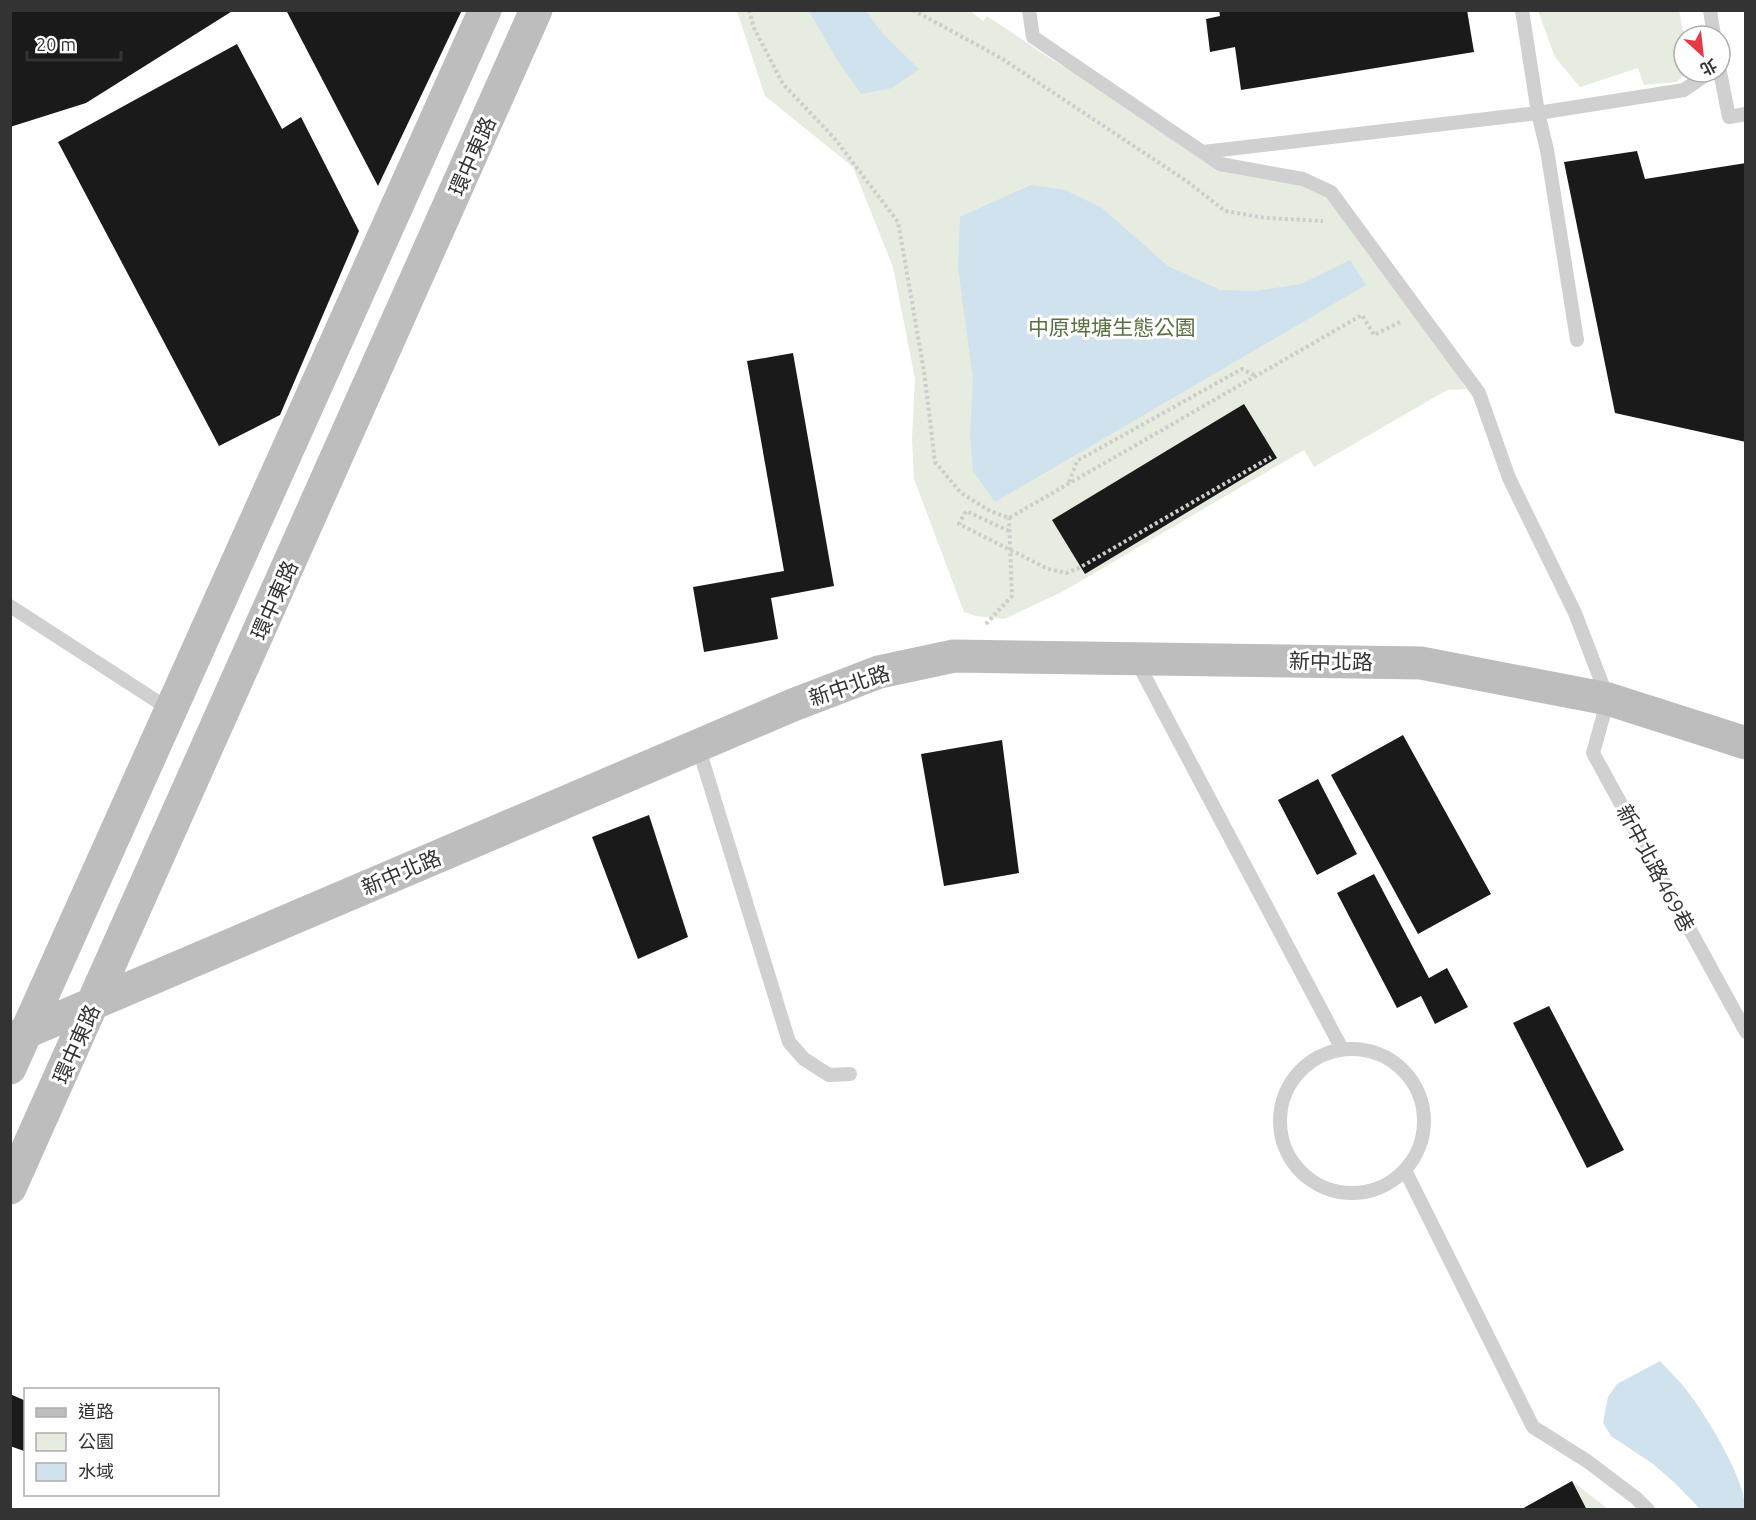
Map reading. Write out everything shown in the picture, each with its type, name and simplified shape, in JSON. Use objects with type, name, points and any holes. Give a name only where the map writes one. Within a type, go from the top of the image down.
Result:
[{"type":"street","points":[[10,1068],[19,1035],[171,711],[485,10]]},
{"type":"street","name":"環中東路","points":[[10,1188],[95,1003],[536,10]]},
{"type":"street","name":"新中北路","points":[[19,1035],[793,705],[879,672],[954,656],[1421,663],[1608,699],[1746,743]]},
{"type":"lane","points":[[1029,10],[1033,37],[1220,164],[1303,179],[1330,192],[1479,393],[1509,478],[1575,613],[1608,699]]},
{"type":"lane","points":[[1522,10],[1577,340]]},
{"type":"lane","points":[[1203,152],[1538,113],[1684,90],[1693,84]]},
{"type":"lane","points":[[1722,84],[1729,117],[1746,114]]},
{"type":"lane","points":[[10,606],[171,711]]},
{"type":"lane","points":[[1135,658],[1342,1049]]},
{"type":"lane","name":"新中北路469巷","points":[[1608,699],[1593,753],[1746,1032]]},
{"type":"lane","points":[[698,746],[789,1042],[804,1059],[829,1075],[850,1074]]},
{"type":"lane","points":[[1342,1049],[1367,1049],[1389,1058],[1408,1073],[1421,1094],[1426,1118],[1422,1143],[1411,1164],[1405,1170],[1393,1181],[1370,1191],[1346,1193],[1322,1188],[1303,1174],[1289,1156],[1281,1134],[1280,1111],[1287,1088],[1301,1070],[1320,1056],[1342,1049]]},
{"type":"lane","points":[[1405,1170],[1533,1427],[1587,1461],[1648,1509]]},
{"type":"path","points":[[749,10],[754,28],[783,84],[835,139],[898,222],[924,371],[935,462],[961,493],[990,511],[1009,518]]},
{"type":"path","points":[[913,10],[1001,58],[1188,182],[1226,211],[1266,219],[1334,221]]},
{"type":"path","points":[[1009,518],[1362,315],[1374,335],[1402,321]]},
{"type":"path","points":[[1069,483],[1077,461],[1242,369],[1256,376]]},
{"type":"path","points":[[1009,531],[966,511],[959,524],[1048,569],[1066,573],[1090,562],[1271,457]]},
{"type":"path","points":[[983,626],[1012,596],[1009,518]]},
{"type":"green space","name":"中原埤塘生態公園","points":[[737,11],[970,11],[983,21],[987,16],[1054,61],[1242,167],[1316,178],[1449,360],[1466,389],[1447,390],[1314,467],[1304,450],[1062,592],[1004,619],[976,616],[964,612],[914,479],[912,439],[915,379],[893,267],[853,167],[765,96]]},
{"type":"green space","points":[[1538,11],[1679,11],[1682,24],[1672,24],[1672,82],[1644,85],[1638,68],[1580,87],[1555,57]]},
{"type":"green space","points":[[1572,1481],[1608,1509],[1587,1509]]},
{"type":"water","points":[[809,11],[866,11],[883,34],[919,69],[892,88],[861,94],[836,58]]},
{"type":"water","points":[[1031,185],[1065,190],[1102,208],[1168,266],[1220,290],[1256,291],[1301,284],[1350,260],[1366,285],[995,502],[973,471],[970,437],[973,379],[958,267],[960,217]]},
{"type":"water","points":[[1660,1361],[1688,1392],[1715,1432],[1739,1482],[1745,1509],[1700,1509],[1653,1464],[1611,1436],[1603,1423],[1608,1397],[1617,1384]]},
{"type":"building","points":[[10,10],[234,10],[86,103],[10,127]]},
{"type":"building","points":[[286,10],[462,10],[378,186]]},
{"type":"building","points":[[1219,10],[1467,10],[1474,52],[1241,90],[1235,47],[1210,52],[1206,19],[1220,16]]},
{"type":"building","points":[[237,44],[282,129],[301,117],[359,231],[280,415],[219,446],[58,142]]},
{"type":"building","points":[[1637,151],[1645,179],[1746,163],[1746,442],[1615,413],[1564,162]]},
{"type":"building","points":[[793,353],[834,586],[771,598],[778,639],[704,652],[693,587],[784,571],[747,361]]},
{"type":"building","points":[[1244,404],[1277,458],[1085,574],[1052,520]]},
{"type":"building","points":[[1403,735],[1491,894],[1418,934],[1331,775]]},
{"type":"building","points":[[1002,740],[1019,873],[944,886],[921,754]]},
{"type":"building","points":[[1318,779],[1357,854],[1317,875],[1278,800]]},
{"type":"building","points":[[649,815],[688,937],[638,959],[592,837]]},
{"type":"building","points":[[1374,874],[1429,978],[1447,968],[1468,1007],[1435,1024],[1421,996],[1397,1008],[1337,893]]},
{"type":"building","points":[[1549,1006],[1624,1150],[1587,1168],[1513,1023]]},
{"type":"building","points":[[10,1394],[24,1400],[24,1451],[10,1446]]},
{"type":"building","points":[[1572,1481],[1587,1510],[1520,1510]]}]
